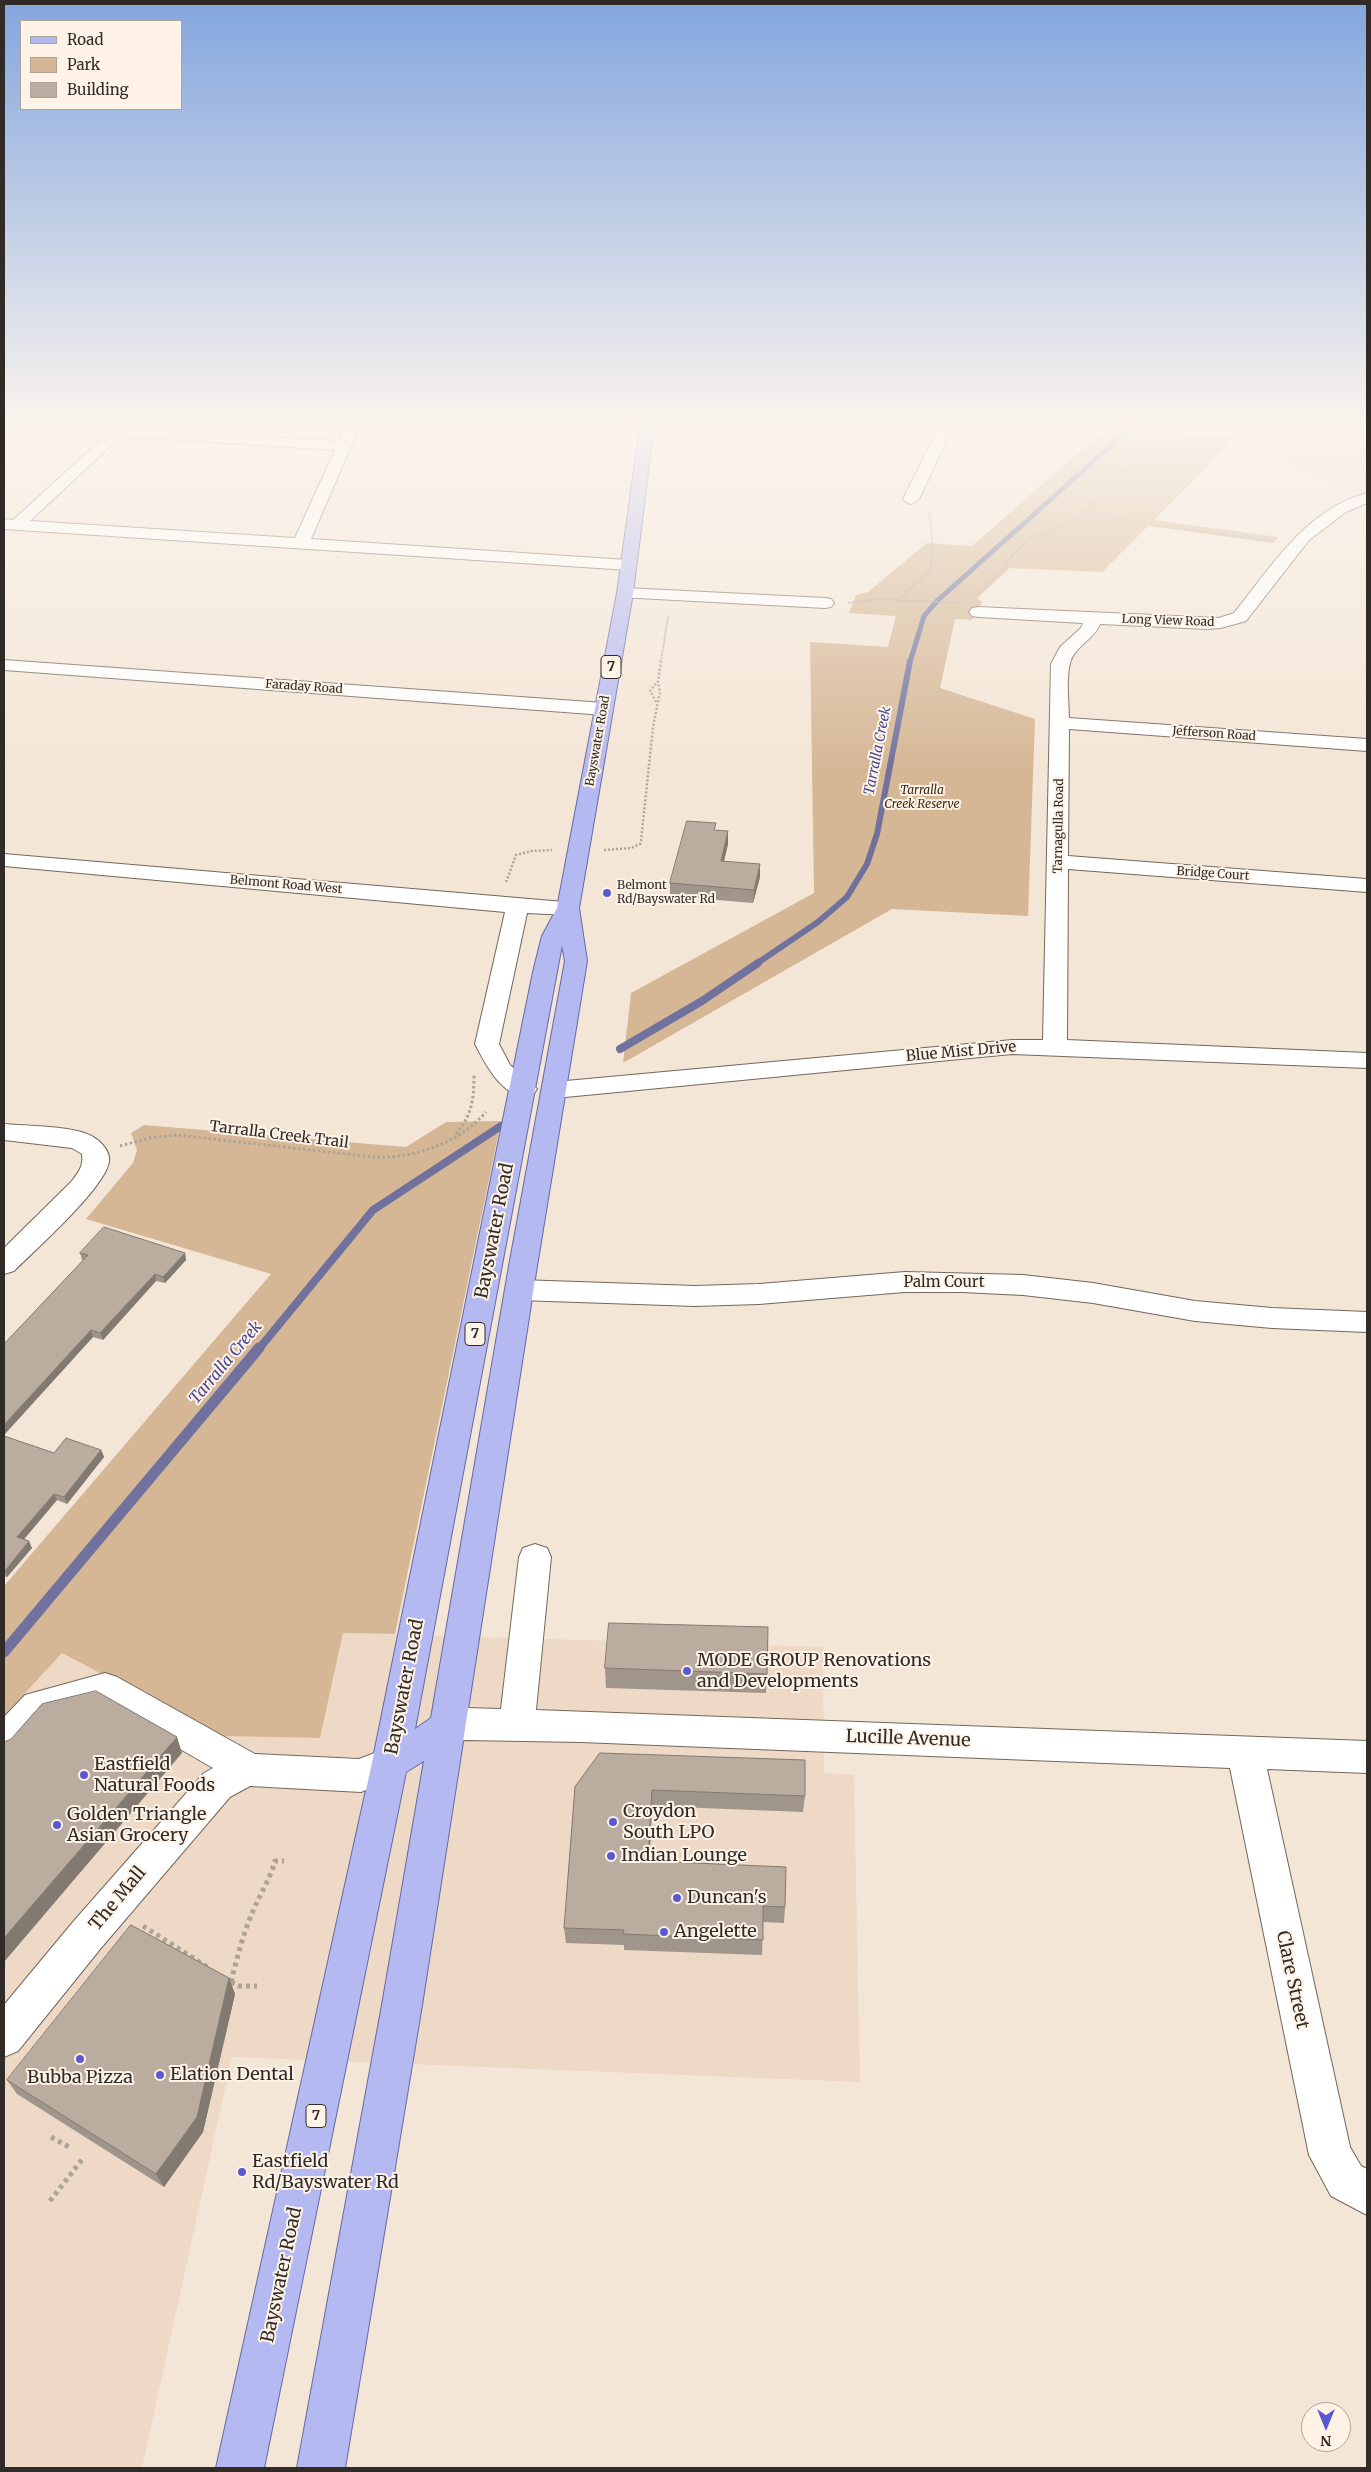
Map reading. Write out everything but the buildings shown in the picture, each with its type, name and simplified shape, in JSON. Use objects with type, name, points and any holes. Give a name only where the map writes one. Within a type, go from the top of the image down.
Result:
[{"type":"main road","name":"Bayswater Road","points":[[240,2468],[390,1764],[553,936],[568,908],[625,593],[632,540]]},
{"type":"main road","name":"Bayswater Road","points":[[321,2468],[402,2005],[519,1290],[576,961],[568,908]]},
{"type":"main road","points":[[524,1089],[555,1090]]},
{"type":"main road","points":[[390,1764],[448,1727]]},
{"type":"street","points":[[258,540],[628,565]]},
{"type":"street","name":"Long View Road","points":[[978,612],[1208,624],[1232,621],[1240,617],[1300,540]]},
{"type":"street","points":[[625,593],[825,602]]},
{"type":"street","name":"Tarnagulla Road","points":[[1055,1047],[1059,862],[1060,664],[1066,651],[1089,630],[1092,618]]},
{"type":"street","name":"Faraday Road","points":[[4,665],[604,709]]},
{"type":"street","name":"Jefferson Road","points":[[1060,723],[1367,744]]},
{"type":"street","name":"Belmont Road West","points":[[4,860],[517,906],[568,908]]},
{"type":"street","name":"Bridge Court","points":[[1059,862],[1367,886]]},
{"type":"street","points":[[517,906],[487,1034],[480,1052],[524,1089]]},
{"type":"street","name":"Blue Mist Drive","points":[[555,1090],[1012,1047],[1055,1047],[1367,1061]]},
{"type":"street","points":[[4,1132],[78,1140],[89,1145],[96,1153],[96,1164],[91,1176],[4,1264]]},
{"type":"street","name":"Palm Court","points":[[519,1290],[695,1296],[759,1294],[905,1282],[962,1282],[1023,1285],[1084,1292],[1195,1311],[1262,1318],[1367,1322]]},
{"type":"street","points":[[517,1725],[536,1557]]},
{"type":"street","points":[[4,1742],[37,1706],[105,1688],[250,1770]]},
{"type":"street","name":"Lucille Avenue","points":[[448,1727],[465,1724],[517,1725],[1367,1757]]},
{"type":"street","name":"Clare Street","points":[[1245,1752],[1330,2155],[1346,2181],[1367,2193]]},
{"type":"street","name":"The Mall","points":[[4,2038],[204,1798],[217,1785],[233,1775],[250,1770],[361,1776],[390,1764]]},
{"type":"path","points":[[897,600],[931,570],[932,540]]},
{"type":"path","points":[[980,591],[1001,572],[1014,553],[1028,540]]},
{"type":"path","points":[[1264,540],[1296,545]]},
{"type":"path","points":[[658,681],[650,691],[656,702],[660,692],[658,681],[671,595]]},
{"type":"path","points":[[825,602],[852,604],[872,599],[959,604]]},
{"type":"path","name":"Tarralla Creek Trail","points":[[456,1134],[465,1124],[472,1109],[480,1052]]},
{"type":"path","name":"Tarralla Creek Trail","points":[[96,1153],[149,1138],[177,1135],[390,1158],[419,1154],[481,1120],[487,1108]]},
{"type":"path","points":[[231,1982],[236,1958],[258,1900],[271,1879],[275,1861],[284,1861]]},
{"type":"path","points":[[142,1926],[212,1970]]},
{"type":"path","points":[[224,1978],[238,1986],[257,1986]]},
{"type":"path","points":[[52,2137],[70,2148]]},
{"type":"path","points":[[50,2201],[84,2157]]},
{"type":"shaded area","points":[[343,1633],[823,1647],[824,1773],[854,1775],[860,2082],[232,2057],[142,2468],[4,2468],[4,1716],[62,1653],[219,1736],[320,1738]]},
{"type":"green space","name":"Tarralla Creek Reserve","points":[[978,540],[1134,540],[1102,572],[1010,568],[977,598],[982,602],[972,620],[955,619],[940,688],[1035,719],[1028,916],[892,909],[623,1063],[631,993],[814,893],[810,642],[888,647],[896,616],[849,613],[856,595],[868,592],[927,543],[972,546]]},
{"type":"green space","name":"Tarralla Creek Reserve","points":[[1254,540],[1275,540],[1273,543]]},
{"type":"green space","points":[[501,1121],[395,1634],[343,1633],[320,1738],[219,1736],[62,1653],[4,1716],[4,1586],[271,1274],[86,1219],[133,1163],[137,1150],[131,1133],[144,1125],[406,1147],[446,1122]]},
{"type":"waterway","name":"Tarralla Creek","points":[[910,662],[924,616],[938,600],[1005,540]]},
{"type":"waterway","name":"Tarralla Creek","points":[[756,964],[818,922],[847,897],[867,864],[877,834],[910,661]]},
{"type":"waterway","name":"Tarralla Creek","points":[[620,1049],[702,1001],[758,963]]},
{"type":"waterway","name":"Tarralla Creek","points":[[258,1350],[373,1210],[501,1126]]},
{"type":"waterway","name":"Tarralla Creek","points":[[4,1652],[259,1348]]},
{"type":"place","name":"Belmont Rd/Bayswater Rd","points":[[607,893]]},
{"type":"place","name":"MODE GROUP Renovations and Developments","points":[[687,1671]]},
{"type":"place","name":"Eastfield Natural Foods","points":[[84,1775]]},
{"type":"place","name":"Croydon South LPO","points":[[613,1822]]},
{"type":"place","name":"Golden Triangle Asian Grocery","points":[[57,1825]]},
{"type":"place","name":"Indian Lounge","points":[[611,1856]]},
{"type":"place","name":"Duncan's","points":[[677,1898]]},
{"type":"place","name":"Angelette","points":[[664,1932]]},
{"type":"place","name":"Bubba Pizza","points":[[80,2059]]},
{"type":"place","name":"Elation Dental","points":[[160,2075]]},
{"type":"place","name":"Eastfield Rd/Bayswater Rd","points":[[242,2172]]}]
